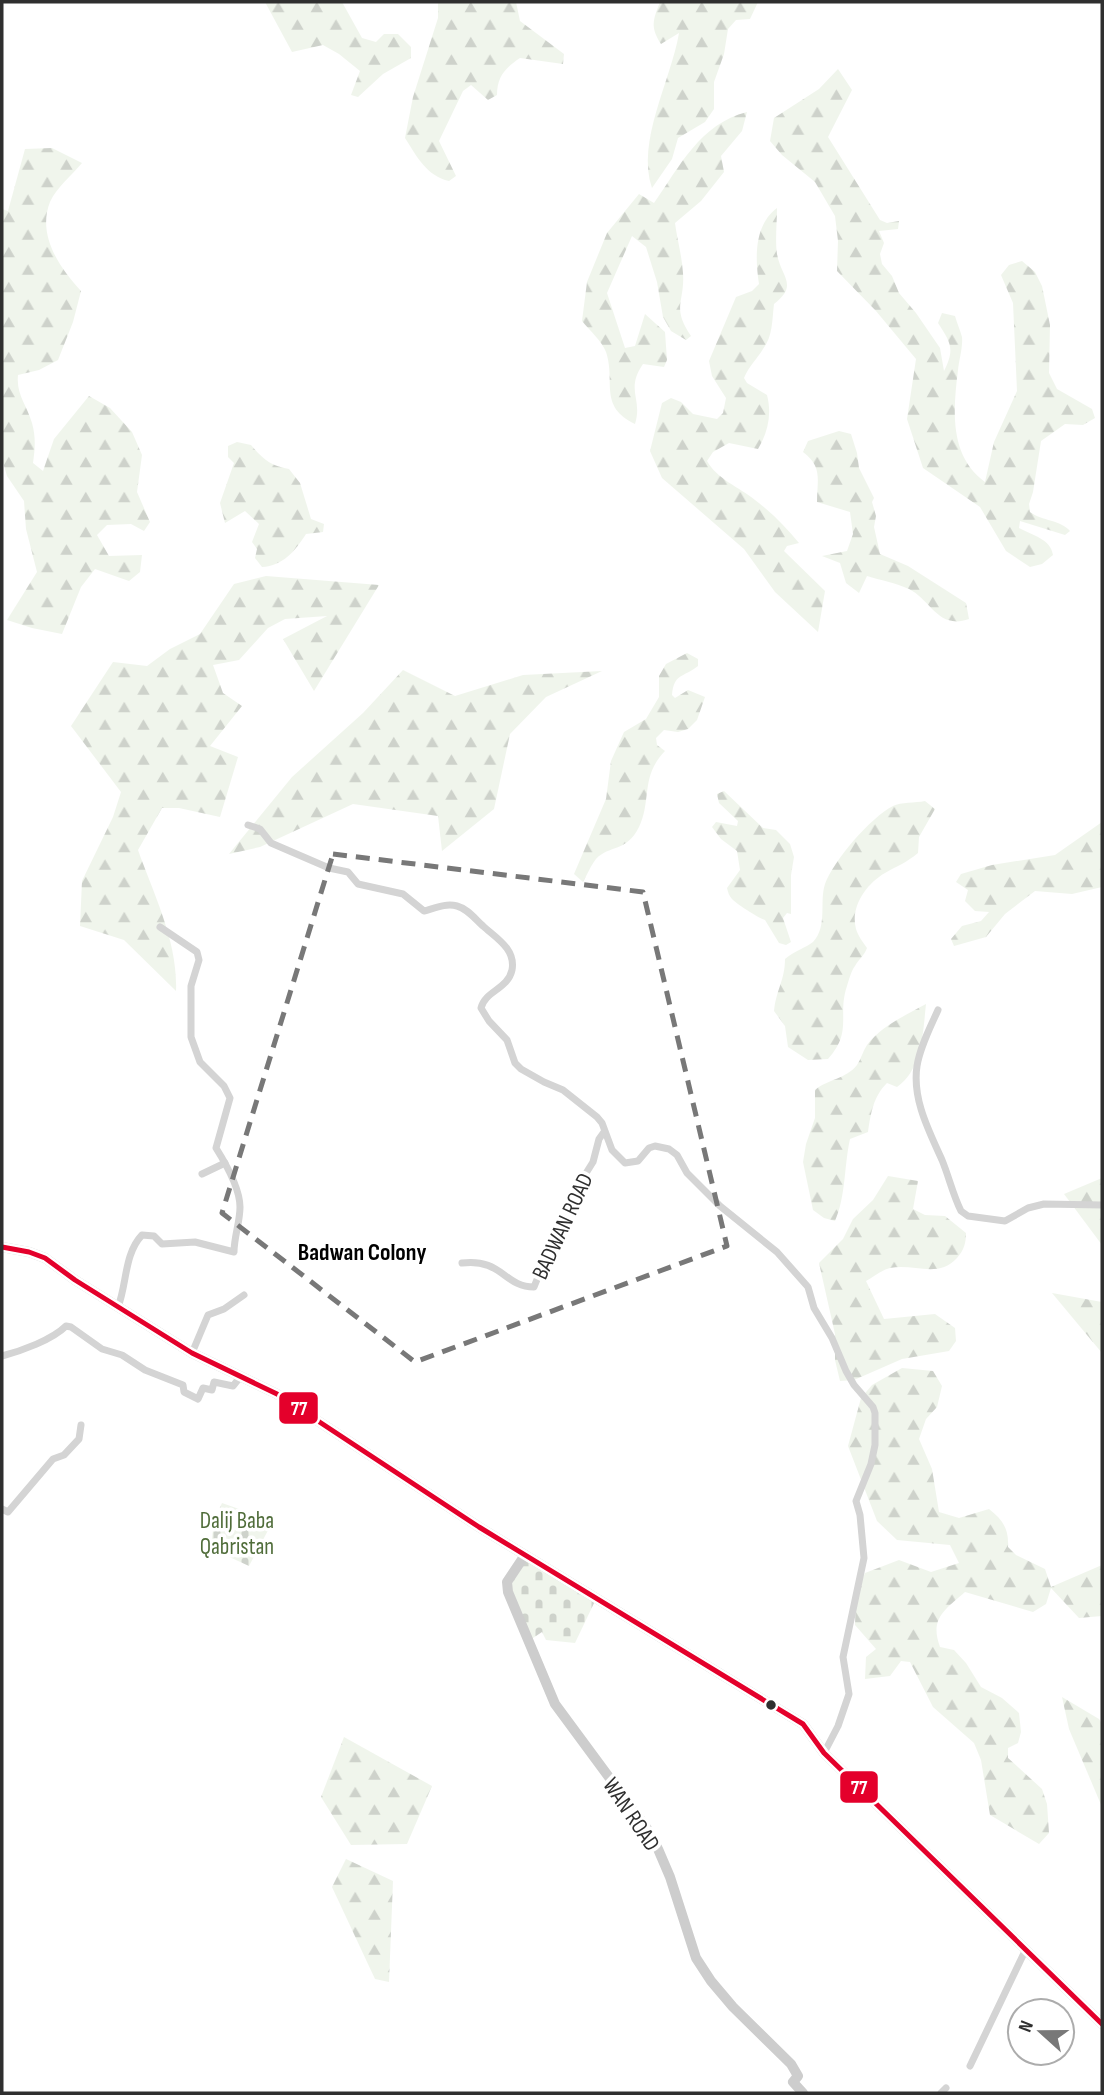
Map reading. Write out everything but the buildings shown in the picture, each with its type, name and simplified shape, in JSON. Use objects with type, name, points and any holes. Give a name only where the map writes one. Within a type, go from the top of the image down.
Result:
[{"type":"main road","points":[[2,1247],[45,1258],[192,1353],[278,1394],[525,1555],[803,1724],[824,1753],[1102,2024]]},
{"type":"main road","name":"WAN ROAD","points":[[525,1555],[507,1582],[508,1592],[555,1704],[648,1830],[670,1877],[684,1928],[696,1958],[733,2007],[791,2064],[798,2076],[793,2082],[803,2093]]},
{"type":"street","points":[[248,825],[260,829],[271,843],[329,868],[348,872],[358,884],[403,894],[424,911],[447,904],[466,910],[505,945],[510,954],[513,964],[511,974],[505,984],[485,998],[481,1008],[507,1040],[515,1063],[530,1075],[563,1090],[597,1117],[612,1150],[625,1163],[634,1164],[649,1148],[655,1146],[669,1149],[677,1155],[687,1173],[720,1206],[777,1252],[808,1287],[814,1308],[832,1338],[846,1371],[873,1407],[876,1426],[871,1464],[856,1501],[864,1558],[843,1657],[849,1694],[838,1726],[824,1753]]},
{"type":"street","points":[[118,1307],[123,1290],[122,1281],[136,1242],[142,1235],[154,1236],[162,1244],[195,1242],[234,1252],[240,1205],[225,1163],[216,1148],[230,1098],[224,1086],[200,1062],[191,1037],[191,986],[199,960],[197,952],[160,928]]},
{"type":"street","points":[[938,1010],[916,1069],[920,1107],[961,1211],[968,1216],[1005,1221],[1028,1208],[1044,1204],[1102,1205]]},
{"type":"street","name":"BADWAN ROAD","points":[[462,1264],[488,1264],[520,1285],[536,1285],[560,1222],[578,1197],[583,1178],[593,1162],[599,1139],[604,1132]]},
{"type":"street","points":[[202,1174],[225,1163]]},
{"type":"street","points":[[192,1353],[208,1315],[224,1309],[244,1295]]},
{"type":"street","points":[[2,1356],[59,1333],[66,1326],[102,1349],[122,1355],[145,1370],[183,1385],[184,1392],[198,1399],[203,1388],[212,1390],[214,1382],[233,1386],[241,1376]]},
{"type":"street","points":[[2,1509],[8,1512],[53,1459],[64,1455],[72,1447],[79,1439],[81,1425]]},
{"type":"street","points":[[970,2066],[1026,1951]]},
{"type":"highlighted area","points":[[333,854],[643,892],[727,1246],[415,1362],[222,1213]]},
{"type":"green space","points":[[265,2],[342,2],[362,38],[376,42],[384,34],[398,34],[411,47],[411,58],[383,74],[358,97],[351,95],[360,71],[323,45],[292,52]]},
{"type":"green space","points":[[438,2],[516,2],[520,21],[564,54],[563,64],[520,58],[503,73],[498,83],[497,95],[488,100],[471,85],[463,91],[439,141],[456,176],[449,181],[429,170],[418,159],[405,138],[413,97],[438,18]]},
{"type":"green space","points":[[660,2],[758,2],[750,19],[736,20],[728,29],[724,54],[714,82],[714,109],[705,122],[678,138],[672,159],[652,188],[648,170],[651,131],[679,33],[661,44],[655,33],[654,23]]},
{"type":"green space","points":[[838,69],[852,90],[828,137],[880,220],[887,223],[899,221],[898,229],[879,231],[884,243],[880,254],[882,264],[892,276],[899,293],[940,348],[944,371],[950,357],[950,346],[938,323],[942,313],[955,316],[962,337],[955,401],[956,431],[965,459],[985,482],[994,442],[1017,391],[1013,303],[1001,275],[1009,265],[1022,261],[1035,272],[1042,286],[1050,325],[1049,373],[1057,389],[1092,409],[1095,418],[1083,425],[1065,424],[1041,441],[1029,504],[1030,512],[1070,531],[1065,535],[1020,521],[1019,528],[1049,545],[1053,555],[1042,564],[1030,567],[1006,551],[980,507],[923,468],[907,419],[916,359],[876,311],[837,271],[835,216],[815,182],[782,155],[770,141],[774,118],[819,89]]},
{"type":"green space","points":[[747,112],[742,131],[721,156],[724,172],[701,201],[675,223],[683,273],[680,311],[691,336],[686,340],[671,331],[663,317],[657,282],[646,247],[632,236],[607,293],[625,348],[635,346],[645,314],[665,332],[667,360],[664,367],[643,364],[635,381],[635,424],[616,409],[610,392],[606,352],[582,321],[587,282],[607,233],[639,194],[654,203],[682,161],[704,136],[716,126]]},
{"type":"green space","points":[[52,148],[82,163],[50,202],[46,226],[52,250],[81,291],[73,322],[58,360],[39,370],[18,375],[20,394],[33,428],[33,463],[43,471],[54,439],[89,396],[110,408],[132,432],[142,455],[137,492],[150,522],[144,531],[131,524],[107,525],[97,535],[109,556],[142,555],[140,572],[129,581],[95,569],[81,587],[62,634],[7,620],[37,572],[26,529],[24,501],[7,476],[2,459],[2,209],[8,211],[25,149]]},
{"type":"green space","points":[[777,208],[777,254],[787,286],[786,291],[774,304],[769,339],[744,378],[747,383],[767,395],[767,429],[758,449],[729,443],[713,452],[707,461],[722,478],[767,510],[799,543],[787,546],[784,551],[825,591],[818,632],[775,592],[744,549],[662,478],[650,451],[662,403],[671,398],[681,402],[693,414],[717,419],[723,413],[726,398],[712,376],[709,361],[736,297],[752,291],[759,284],[757,253],[760,233],[769,215]]},
{"type":"green space","points":[[839,431],[851,434],[859,468],[874,498],[874,527],[880,554],[908,566],[966,603],[969,619],[958,621],[942,617],[909,589],[867,576],[859,593],[846,583],[840,563],[822,556],[847,551],[853,534],[850,512],[817,502],[816,469],[803,452],[808,441]]},
{"type":"green space","points":[[237,442],[251,445],[268,461],[289,469],[300,483],[311,519],[324,524],[323,532],[306,534],[288,556],[276,564],[262,567],[255,558],[257,549],[252,542],[259,524],[245,511],[225,523],[220,503],[234,463],[228,457],[228,446]]},
{"type":"green space","points":[[266,576],[379,585],[314,691],[283,639],[327,616],[285,619],[268,628],[239,660],[213,665],[223,693],[242,706],[210,746],[238,757],[220,817],[179,808],[162,808],[138,850],[169,937],[176,973],[176,991],[124,940],[80,926],[82,881],[113,817],[121,792],[71,726],[113,662],[147,666],[170,649],[200,634],[234,584]]},
{"type":"green space","points":[[687,653],[698,659],[698,666],[677,679],[672,695],[675,698],[688,690],[705,697],[697,720],[688,729],[678,732],[664,730],[656,738],[657,745],[665,751],[652,770],[639,827],[629,841],[596,859],[583,882],[574,874],[606,799],[611,761],[624,732],[646,719],[659,697],[659,676],[666,664]]},
{"type":"green space","points":[[403,670],[455,696],[523,675],[602,671],[546,697],[510,734],[494,809],[442,851],[438,816],[353,804],[260,847],[229,854],[292,777],[363,713]]},
{"type":"green space","points":[[724,791],[763,828],[776,830],[790,844],[794,857],[791,914],[787,913],[783,918],[791,942],[786,945],[779,943],[765,920],[738,904],[729,894],[727,888],[740,870],[737,851],[721,839],[712,827],[716,822],[737,826],[738,821],[719,803],[717,794]]},
{"type":"green space","points":[[925,801],[935,809],[919,837],[918,853],[872,883],[861,897],[855,913],[856,929],[867,948],[852,970],[847,986],[842,1032],[836,1049],[828,1059],[808,1060],[788,1047],[785,1026],[774,1011],[785,959],[818,936],[825,884],[836,863],[854,840],[893,806]]},
{"type":"green space","points":[[1102,822],[1102,887],[1072,894],[1035,891],[1005,914],[986,937],[954,946],[951,939],[962,926],[981,921],[989,912],[975,911],[965,901],[968,890],[956,882],[961,874],[992,865],[1055,855]]},
{"type":"green space","points":[[926,1004],[920,1050],[912,1071],[897,1087],[887,1083],[882,1088],[872,1112],[868,1132],[850,1139],[839,1211],[835,1221],[824,1218],[813,1210],[803,1162],[815,1118],[815,1090],[853,1070],[872,1039],[894,1022]]},
{"type":"green space","points":[[888,1176],[918,1181],[913,1209],[925,1215],[945,1216],[966,1233],[965,1243],[957,1258],[942,1268],[890,1268],[866,1281],[884,1319],[935,1314],[955,1328],[956,1341],[949,1351],[902,1359],[854,1380],[840,1381],[835,1360],[835,1334],[819,1263],[843,1239],[853,1219],[873,1200]]},
{"type":"green space","points":[[1102,1178],[1102,1245],[1064,1194]]},
{"type":"green space","points":[[1052,1293],[1102,1302],[1102,1353]]},
{"type":"green space","points":[[902,1368],[933,1371],[942,1386],[937,1407],[926,1419],[919,1439],[932,1469],[939,1512],[959,1518],[989,1509],[1004,1525],[1008,1547],[1016,1555],[1045,1569],[1051,1587],[1102,1565],[1102,1616],[1079,1618],[1051,1588],[1046,1604],[1033,1612],[965,1592],[946,1609],[938,1621],[937,1637],[940,1647],[954,1650],[981,1687],[1002,1698],[1019,1713],[1021,1732],[1018,1743],[1008,1748],[1008,1758],[1042,1789],[1047,1804],[1049,1833],[1039,1844],[990,1815],[981,1760],[974,1743],[933,1707],[910,1662],[901,1661],[890,1676],[865,1679],[866,1657],[876,1649],[855,1625],[856,1593],[865,1573],[899,1560],[931,1572],[959,1563],[950,1545],[897,1540],[877,1521],[848,1446],[861,1398],[872,1385]]},
{"type":"green space","name":"Dalij Baba Qabristan","points":[[222,1503],[273,1521],[249,1566],[212,1549],[214,1525]]},
{"type":"green space","points":[[525,1555],[596,1599],[575,1643],[546,1640],[542,1632],[530,1640],[508,1592]]},
{"type":"green space","points":[[1062,1697],[1099,1719],[1102,1724],[1102,1807],[1069,1729]]},
{"type":"green space","points":[[344,1737],[432,1786],[407,1844],[351,1845],[321,1797]]},
{"type":"green space","points":[[346,1859],[393,1881],[389,1982],[375,1979],[332,1887]]},
{"type":"transit line","name":"77","points":[[2,1247],[45,1258],[75,1280],[192,1353],[277,1394],[479,1527],[803,1724],[824,1753],[1102,2024]]},
{"type":"district","name":"Badwan Colony","points":[[362,1252]]}]
